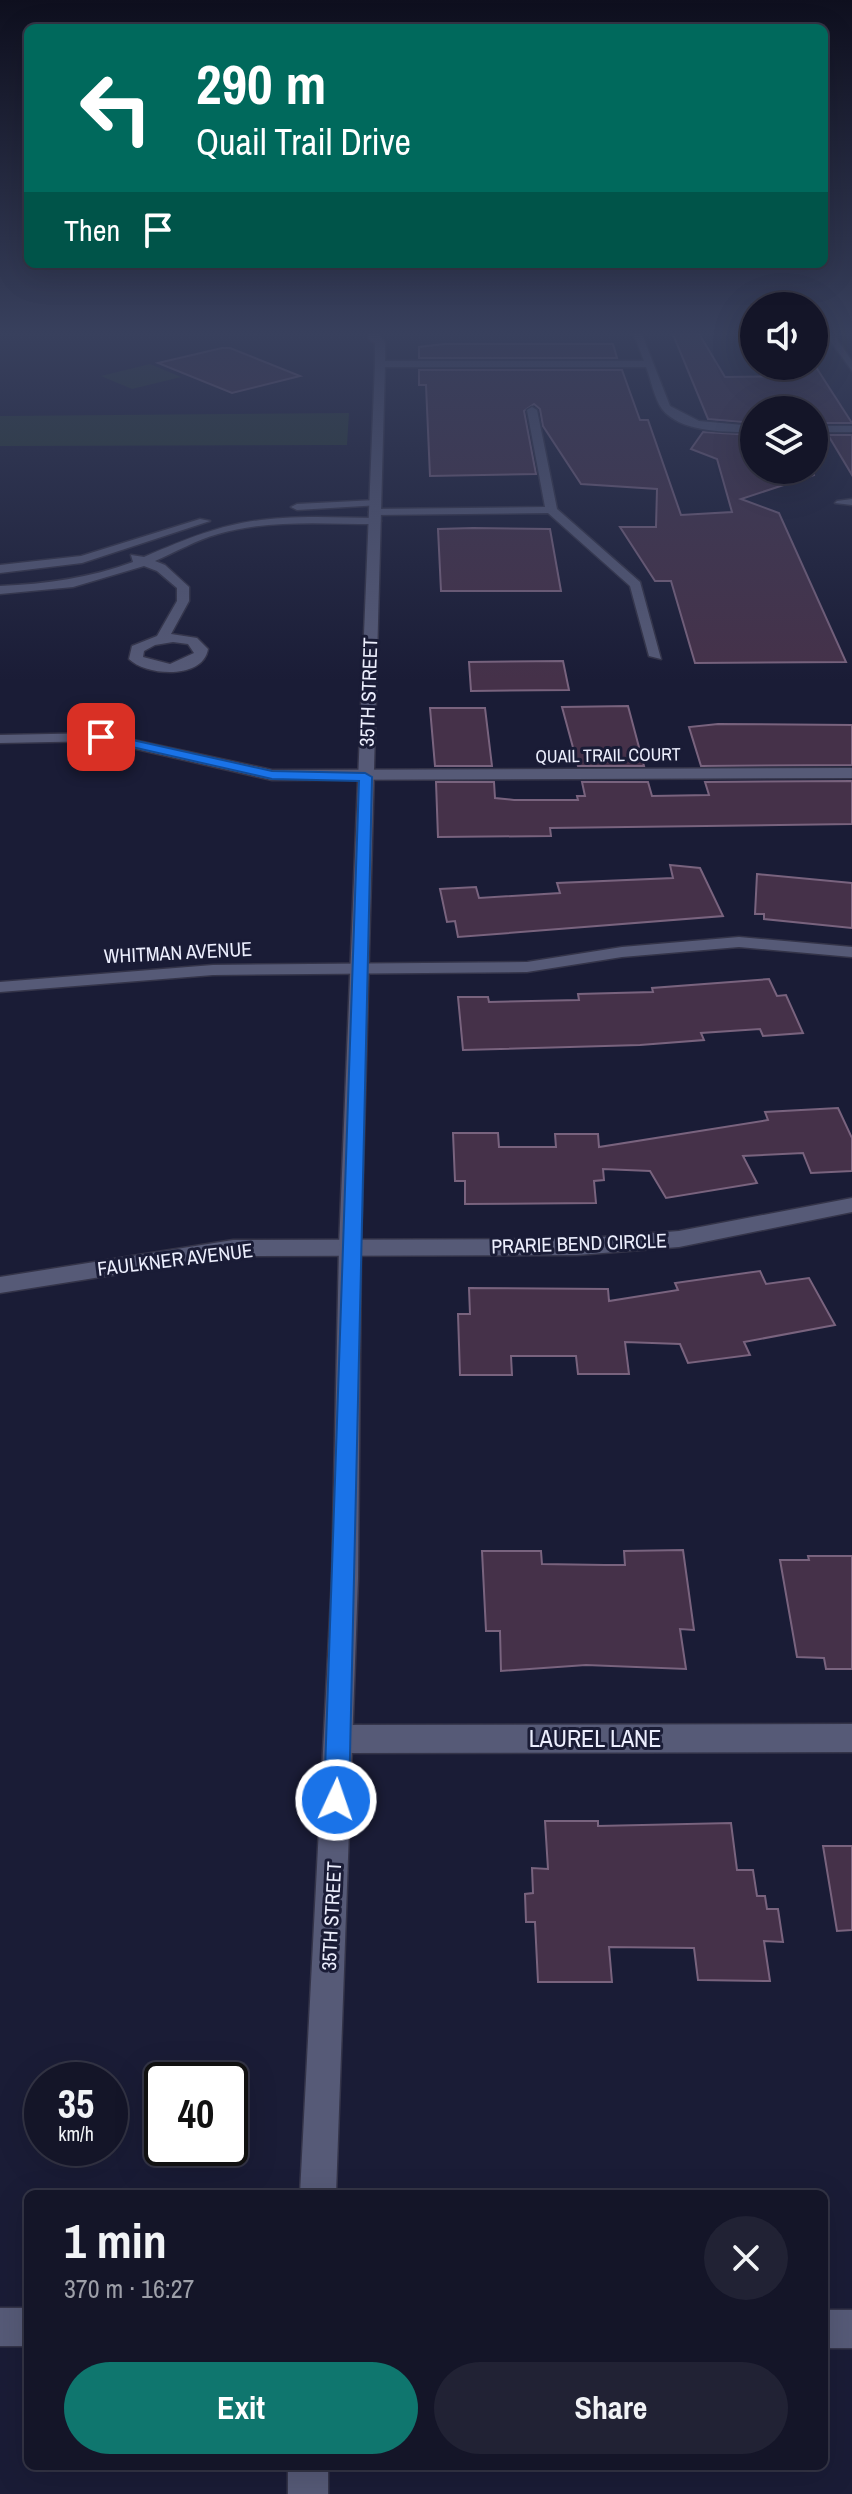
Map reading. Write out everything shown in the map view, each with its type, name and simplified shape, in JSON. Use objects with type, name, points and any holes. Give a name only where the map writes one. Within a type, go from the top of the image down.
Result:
[{"type":"street","name":"35TH STREET","points":[[318,2190],[339,1739],[350,1247],[377,448]]},
{"type":"street","points":[[539,448],[551,510],[636,585],[656,656]]},
{"type":"street","points":[[0,569],[54,564],[118,550],[178,527],[255,511],[551,510]]},
{"type":"street","points":[[0,590],[80,583],[145,562],[188,539],[238,526],[375,512]]},
{"type":"street","points":[[118,550],[174,576],[183,587],[183,601],[162,639]]},
{"type":"street","name":"QUAIL TRAIL COURT","points":[[0,739],[101,737],[272,775],[852,773]]},
{"type":"street","points":[[359,970],[527,967],[622,952],[739,942],[852,952]]},
{"type":"street","name":"WHITMAN AVENUE","points":[[0,987],[199,971],[359,970]]},
{"type":"street","name":"PRARIE BEND CIRCLE","points":[[350,1247],[577,1247],[679,1239],[852,1205]]},
{"type":"street","name":"FAULKNER AVENUE","points":[[0,1285],[233,1248],[350,1247]]},
{"type":"street","name":"LAUREL LANE","points":[[339,1739],[852,1738]]},
{"type":"street","points":[[0,2327],[24,2327]]},
{"type":"street","points":[[828,2329],[852,2329]]},
{"type":"street","points":[[308,2470],[308,2494]]},
{"type":"building","points":[[429,448],[531,448],[536,474],[430,476]]},
{"type":"building","points":[[558,448],[658,448],[681,515],[732,512],[717,459],[691,448],[740,448],[740,484],[787,484],[741,499],[779,513],[846,662],[695,663],[671,581],[655,581],[620,527],[656,527],[657,489],[581,484]]},
{"type":"building","points":[[836,448],[852,448],[852,475]]},
{"type":"building","points":[[438,529],[550,529],[561,591],[441,591]]},
{"type":"building","points":[[563,661],[569,690],[471,691],[469,662]]},
{"type":"building","points":[[628,706],[644,766],[578,766],[562,707]]},
{"type":"building","points":[[430,708],[485,708],[492,766],[435,766]]},
{"type":"building","points":[[718,724],[852,725],[852,765],[701,766],[689,727]]},
{"type":"building","points":[[852,781],[852,824],[550,828],[551,836],[438,837],[436,782],[494,782],[495,798],[578,800],[577,796],[585,796],[582,782],[648,782],[652,796],[709,795],[705,782]]},
{"type":"building","points":[[670,865],[700,868],[723,916],[458,937],[455,921],[447,922],[440,889],[476,887],[479,898],[560,893],[557,883],[673,878]]},
{"type":"building","points":[[757,874],[852,883],[852,928],[764,919],[764,914],[755,914]]},
{"type":"building","points":[[769,979],[777,996],[786,995],[803,1033],[763,1036],[760,1029],[701,1033],[704,1040],[640,1045],[463,1050],[458,997],[488,997],[489,1002],[579,1000],[578,994],[653,992],[652,988]]},
{"type":"building","points":[[838,1108],[852,1138],[852,1171],[811,1173],[803,1153],[743,1156],[757,1183],[666,1198],[650,1171],[603,1169],[604,1180],[594,1181],[596,1203],[465,1204],[465,1181],[455,1181],[453,1133],[498,1133],[499,1147],[556,1147],[555,1134],[598,1134],[599,1147],[768,1120],[765,1112]]},
{"type":"building","points":[[760,1271],[766,1284],[809,1278],[835,1325],[744,1342],[750,1355],[688,1363],[680,1344],[625,1342],[629,1374],[578,1374],[576,1356],[511,1356],[512,1375],[460,1375],[458,1314],[470,1314],[469,1288],[608,1289],[609,1301],[678,1290],[675,1283]]},
{"type":"building","points":[[683,1550],[694,1630],[680,1629],[686,1669],[586,1665],[501,1671],[500,1631],[486,1631],[482,1551],[541,1551],[542,1564],[625,1565],[624,1551]]},
{"type":"building","points":[[808,1556],[852,1556],[852,1669],[826,1669],[824,1658],[797,1657],[780,1560],[809,1560]]},
{"type":"building","points":[[545,1821],[598,1821],[598,1826],[731,1823],[737,1870],[753,1870],[757,1896],[765,1896],[767,1909],[778,1909],[783,1942],[764,1941],[770,1981],[698,1980],[694,1948],[609,1947],[612,1982],[538,1982],[535,1922],[526,1922],[525,1894],[533,1893],[532,1868],[548,1869]]},
{"type":"building","points":[[823,1846],[852,1846],[852,1930],[837,1931]]},
{"type":"route","points":[[101,737],[272,775],[365,777],[350,1247],[345,1578],[336,1800]]}]
